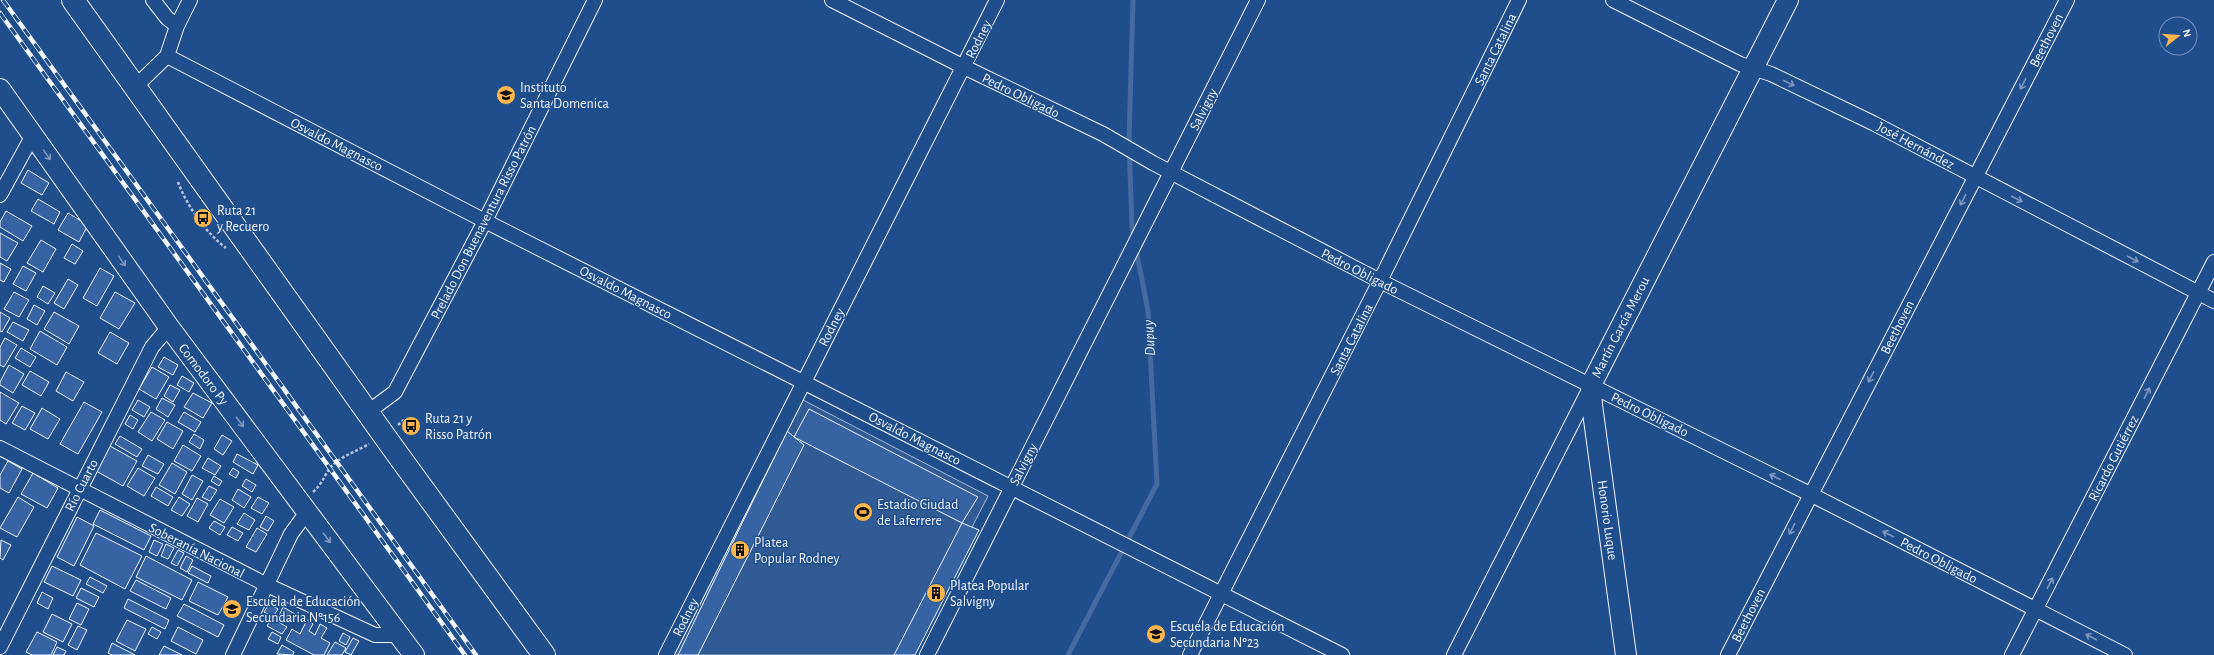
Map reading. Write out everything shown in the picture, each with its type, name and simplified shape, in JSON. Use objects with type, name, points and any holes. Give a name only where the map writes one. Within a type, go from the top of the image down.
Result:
[{"type":"main road","points":[[73,0],[384,435],[546,654]]},
{"type":"street","points":[[153,0],[167,18],[177,26]]},
{"type":"street","points":[[135,86],[167,56],[177,26],[190,0]]},
{"type":"street","name":"Prelado Don Buenaventura Risso Patrón","points":[[368,412],[395,392],[485,221],[596,0]]},
{"type":"street","name":"Pedro Obligado","points":[[832,0],[964,67],[1103,134],[1153,163],[1380,281],[1810,494],[2126,655]]},
{"type":"street","name":"Rodney","points":[[666,655],[997,0]]},
{"type":"street","name":"Salvigny","points":[[927,655],[1011,487],[1149,219],[1171,172],[1258,0]]},
{"type":"street","name":"Santa Catalina","points":[[1190,655],[1380,281],[1519,0]]},
{"type":"street","name":"José Hernández","points":[[1613,0],[1740,64],[1771,74],[1873,122],[1975,177],[2214,301]]},
{"type":"street","name":"Martín García Merou","points":[[1454,655],[1788,0]]},
{"type":"street","name":"Beethoven","points":[[1728,655],[2067,0]]},
{"type":"street","name":"Osvaldo Magnasco","points":[[167,56],[485,221],[1221,593]]},
{"type":"street","name":"Comodoro Py","points":[[0,89],[168,327],[414,655]]},
{"type":"street","points":[[0,195],[33,135]]},
{"type":"street","name":"Ricardo Gutiérrez","points":[[2012,655],[2214,262]]},
{"type":"street","name":"Río Cuarto","points":[[0,647],[152,347],[168,327]]},
{"type":"street","name":"Honorio Luque","points":[[1591,385],[1592,405],[1626,655]]},
{"type":"street","name":"Soberanía Nacional","points":[[0,448],[267,585],[375,635],[400,635]]},
{"type":"street","points":[[233,655],[304,507]]},
{"type":"street","points":[[1221,593],[1342,655]]},
{"type":"path","points":[[304,507],[322,484],[330,469],[336,463],[384,435],[406,419]]},
{"type":"shaded area","name":"Estadio Ciudad de Laferrere","points":[[803,400],[988,496],[906,655],[672,655]]},
{"type":"building","points":[[28,170],[49,183],[42,195],[21,183]]},
{"type":"building","points":[[38,199],[60,212],[54,224],[31,211]]},
{"type":"building","points":[[6,211],[32,226],[23,241],[0,227],[0,222]]},
{"type":"building","points":[[68,213],[88,225],[79,242],[58,230]]},
{"type":"building","points":[[0,233],[18,243],[7,261],[0,257]]},
{"type":"building","points":[[41,240],[56,249],[43,272],[27,263]]},
{"type":"building","points":[[72,244],[83,251],[75,264],[64,258]]},
{"type":"building","points":[[0,263],[11,269],[4,282],[0,280]]},
{"type":"building","points":[[23,266],[36,273],[26,291],[13,284]]},
{"type":"building","points":[[100,268],[114,276],[97,306],[83,298]]},
{"type":"building","points":[[68,279],[78,285],[64,309],[54,303]]},
{"type":"building","points":[[43,286],[55,293],[48,304],[37,297]]},
{"type":"building","points":[[14,292],[29,300],[19,317],[4,309]]},
{"type":"building","points":[[115,292],[135,303],[119,329],[100,318]]},
{"type":"building","points":[[34,305],[45,311],[37,325],[27,319]]},
{"type":"building","points":[[0,312],[10,318],[2,332],[0,331]]},
{"type":"building","points":[[54,312],[79,326],[69,344],[44,329]]},
{"type":"building","points":[[13,322],[29,330],[23,341],[7,332]]},
{"type":"building","points":[[40,331],[67,347],[57,365],[30,349]]},
{"type":"building","points":[[110,332],[129,343],[117,364],[98,353]]},
{"type":"building","points":[[5,338],[17,345],[4,367],[0,365],[0,347]]},
{"type":"building","points":[[21,348],[36,357],[30,367],[15,358]]},
{"type":"building","points":[[164,357],[178,365],[173,375],[158,367]]},
{"type":"building","points":[[9,365],[24,374],[13,393],[0,385],[0,382]]},
{"type":"building","points":[[152,367],[169,377],[156,399],[139,389]]},
{"type":"building","points":[[30,371],[49,382],[41,396],[22,385]]},
{"type":"building","points":[[66,372],[84,382],[73,401],[56,391]]},
{"type":"building","points":[[182,376],[194,383],[189,392],[177,385]]},
{"type":"building","points":[[170,385],[180,390],[173,402],[164,396]]},
{"type":"building","points":[[0,392],[19,403],[6,424],[0,420]]},
{"type":"building","points":[[193,393],[212,403],[203,418],[184,407]]},
{"type":"building","points":[[162,398],[175,405],[168,417],[156,409]]},
{"type":"building","points":[[138,400],[150,407],[144,417],[132,410]]},
{"type":"building","points":[[84,402],[102,412],[78,454],[60,444]]},
{"type":"building","points":[[22,406],[35,413],[25,430],[12,423]]},
{"type":"building","points":[[42,408],[60,419],[48,439],[30,429]]},
{"type":"building","points":[[809,409],[978,497],[962,523],[794,437]]},
{"type":"building","points":[[151,412],[165,420],[152,441],[138,432]]},
{"type":"building","points":[[184,412],[201,422],[195,432],[178,422]]},
{"type":"building","points":[[130,415],[138,420],[133,429],[125,424]]},
{"type":"building","points":[[167,422],[183,431],[173,449],[157,439]]},
{"type":"building","name":"Platea Popular Rodney","points":[[787,431],[804,445],[698,655],[678,655]]},
{"type":"building","points":[[194,434],[204,440],[200,449],[189,442]]},
{"type":"building","points":[[222,435],[232,441],[223,455],[214,449]]},
{"type":"building","points":[[120,436],[142,449],[137,457],[115,444]]},
{"type":"building","points":[[183,445],[201,456],[192,471],[174,461]]},
{"type":"building","points":[[110,446],[137,461],[123,486],[96,471]]},
{"type":"building","points":[[237,454],[258,465],[253,474],[233,462]]},
{"type":"building","points":[[148,455],[164,464],[158,474],[142,466]]},
{"type":"building","points":[[208,458],[221,466],[215,475],[202,468]]},
{"type":"building","points":[[8,461],[22,469],[9,493],[0,488],[0,475]]},
{"type":"building","points":[[172,463],[187,472],[175,494],[159,485]]},
{"type":"building","points":[[138,468],[155,478],[144,496],[127,486]]},
{"type":"building","points":[[233,468],[239,472],[236,478],[229,474]]},
{"type":"building","points":[[33,473],[58,488],[47,508],[21,494]]},
{"type":"building","points":[[192,475],[203,481],[192,500],[182,494]]},
{"type":"building","points":[[214,476],[222,481],[219,486],[211,481]]},
{"type":"building","points":[[246,479],[256,485],[252,492],[242,486]]},
{"type":"building","points":[[209,486],[217,490],[210,501],[202,497]]},
{"type":"building","points":[[156,487],[173,497],[168,506],[151,496]]},
{"type":"building","points":[[238,489],[251,497],[244,508],[232,500]]},
{"type":"building","points":[[18,497],[34,507],[17,537],[0,528]]},
{"type":"building","points":[[179,497],[190,504],[182,516],[171,510]]},
{"type":"building","points":[[258,497],[269,503],[262,514],[251,508]]},
{"type":"building","points":[[197,498],[208,504],[198,522],[187,516]]},
{"type":"building","points":[[220,499],[234,507],[224,523],[210,515]]},
{"type":"building","points":[[100,510],[151,536],[144,550],[93,524]]},
{"type":"building","points":[[244,513],[255,520],[249,530],[237,524]]},
{"type":"building","points":[[266,516],[274,521],[268,531],[260,527]]},
{"type":"building","points":[[77,517],[94,526],[74,566],[57,557]]},
{"type":"building","points":[[214,521],[225,527],[220,535],[209,528]]},
{"type":"building","name":"Platea Popular Salvigny","points":[[962,523],[979,530],[915,655],[894,655]]},
{"type":"building","points":[[232,527],[243,533],[238,541],[227,535]]},
{"type":"building","points":[[257,528],[267,534],[256,552],[246,547]]},
{"type":"building","points":[[96,533],[142,556],[125,589],[80,565]]},
{"type":"building","points":[[1,540],[11,545],[3,560],[0,558]]},
{"type":"building","points":[[154,540],[163,544],[157,556],[149,552]]},
{"type":"building","points":[[166,544],[174,548],[168,559],[161,556]]},
{"type":"building","points":[[178,550],[184,553],[177,566],[171,563]]},
{"type":"building","points":[[146,556],[192,580],[182,600],[136,577]]},
{"type":"building","points":[[186,556],[193,560],[187,572],[180,568]]},
{"type":"building","points":[[52,566],[81,580],[73,596],[44,582]]},
{"type":"building","points":[[192,566],[211,576],[208,583],[188,573]]},
{"type":"building","points":[[90,577],[107,586],[103,593],[86,584]]},
{"type":"building","points":[[136,580],[171,598],[166,609],[130,591]]},
{"type":"building","points":[[198,582],[228,597],[218,615],[189,601]]},
{"type":"building","points":[[81,588],[99,597],[94,607],[76,598]]},
{"type":"building","points":[[42,592],[53,598],[48,609],[37,603]]},
{"type":"building","points":[[128,599],[169,620],[165,629],[124,608]]},
{"type":"building","points":[[77,603],[89,609],[81,625],[69,619]]},
{"type":"building","points":[[184,604],[224,625],[218,637],[177,616]]},
{"type":"building","points":[[269,604],[278,609],[273,617],[264,612]]},
{"type":"building","points":[[283,607],[295,614],[290,623],[279,616]]},
{"type":"building","points":[[52,614],[72,624],[63,642],[43,632]]},
{"type":"building","points":[[272,618],[287,627],[282,634],[267,626]]},
{"type":"building","points":[[127,620],[146,629],[135,651],[116,641]]},
{"type":"building","points":[[307,620],[313,624],[309,631],[315,635],[320,624],[327,628],[321,638],[330,643],[324,655],[314,655],[286,640],[292,629],[300,634]]},
{"type":"building","points":[[78,626],[87,630],[77,650],[68,645]]},
{"type":"building","points":[[152,627],[161,632],[157,639],[148,634]]},
{"type":"building","points":[[178,627],[203,640],[196,654],[171,641]]},
{"type":"building","points":[[37,632],[57,642],[51,655],[32,655],[26,652]]},
{"type":"building","points":[[272,632],[281,637],[278,644],[268,639]]},
{"type":"building","points":[[343,633],[350,637],[346,645],[339,641]]},
{"type":"building","points":[[353,638],[359,641],[351,655],[345,652]]},
{"type":"building","points":[[335,642],[346,648],[342,655],[327,655]]},
{"type":"building","points":[[112,643],[135,655],[112,655],[108,653]]},
{"type":"building","points":[[282,645],[294,652],[293,655],[277,654]]},
{"type":"building","points":[[164,646],[182,655],[159,655]]},
{"type":"building","points":[[57,647],[66,651],[64,655],[53,655]]},
{"type":"waterway","name":"Dupuy","points":[[1133,0],[1129,141],[1132,227],[1134,239]]},
{"type":"waterway","name":"Dupuy","points":[[1068,655],[1157,484],[1148,311],[1136,249]]},
{"type":"railway","points":[[3,0],[476,655]]},
{"type":"railway","points":[[0,13],[465,655]]},
{"type":"place","name":"Instituto Santa Domenica","points":[[506,95]]},
{"type":"place","name":"Ruta 21 y Recuero","points":[[203,218]]},
{"type":"place","name":"Ruta 21 y Risso Patrón","points":[[411,426]]},
{"type":"place","name":"Estadio Ciudad de Laferrere","points":[[863,512]]},
{"type":"place","name":"Platea Popular Rodney","points":[[740,550]]},
{"type":"place","name":"Platea Popular Salvigny","points":[[936,593]]},
{"type":"place","name":"Escuela de Educación Secundaria Nº156","points":[[232,609]]},
{"type":"place","name":"Escuela de Educación Secundaria Nº23","points":[[1156,634]]}]
